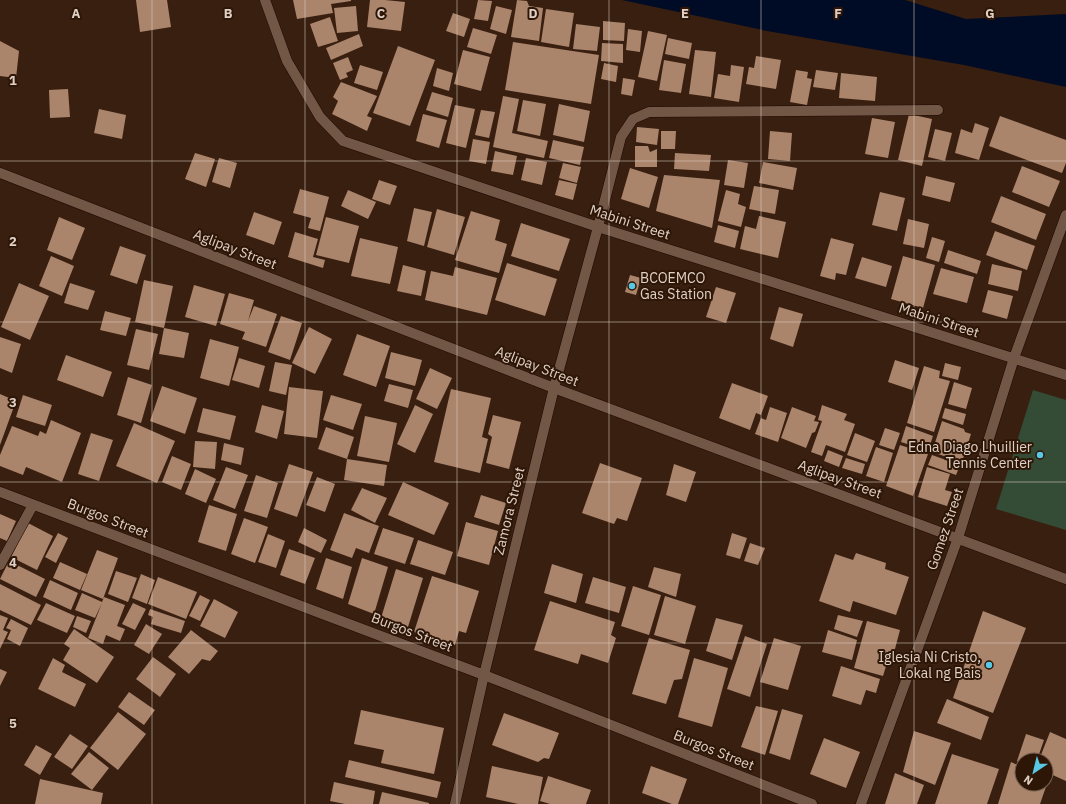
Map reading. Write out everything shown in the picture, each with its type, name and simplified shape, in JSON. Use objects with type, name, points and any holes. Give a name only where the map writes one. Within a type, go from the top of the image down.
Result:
[{"type":"street","name":"Mabini Street","points":[[265,0],[287,61],[320,117],[343,141],[598,227],[1066,375]]},
{"type":"street","name":"Zamora Street","points":[[455,804],[484,675],[554,388],[621,137],[633,119],[649,112],[938,110]]},
{"type":"street","name":"Aglipay Street","points":[[0,173],[554,388],[1066,579]]},
{"type":"street","name":"Gomez Street","points":[[861,804],[958,538],[1014,358],[1066,215]]},
{"type":"street","name":"Burgos Street","points":[[0,492],[484,675],[812,804]]},
{"type":"street","points":[[0,565],[33,505]]},
{"type":"green space","name":"Edna Diago Lhuillier Tennis Center","points":[[1033,390],[1066,400],[1066,530],[996,509]]},
{"type":"water","points":[[622,0],[905,0],[966,19],[1066,14],[1066,87],[964,65],[767,31]]},
{"type":"building","points":[[136,0],[167,0],[171,27],[140,32]]},
{"type":"building","points":[[293,0],[351,1],[331,4],[333,13],[297,19]]},
{"type":"building","points":[[370,0],[405,2],[401,31],[367,27]]},
{"type":"building","points":[[478,0],[492,1],[488,21],[474,19]]},
{"type":"building","points":[[517,0],[527,1],[529,6],[543,8],[539,41],[511,37]]},
{"type":"building","points":[[356,6],[358,31],[337,33],[334,8]]},
{"type":"building","points":[[496,6],[512,10],[506,34],[490,29]]},
{"type":"building","points":[[546,9],[574,13],[569,47],[541,42]]},
{"type":"building","points":[[453,13],[470,19],[464,37],[446,31]]},
{"type":"building","points":[[330,17],[338,41],[318,47],[310,24]]},
{"type":"building","points":[[603,21],[625,23],[624,41],[603,40]]},
{"type":"building","points":[[576,24],[600,27],[597,51],[573,49]]},
{"type":"building","points":[[473,28],[497,35],[491,54],[467,47]]},
{"type":"building","points":[[628,29],[642,31],[640,52],[626,50]]},
{"type":"building","points":[[648,31],[667,35],[657,81],[638,77]]},
{"type":"building","points":[[359,34],[363,46],[331,60],[326,48]]},
{"type":"building","points":[[668,38],[692,43],[689,59],[665,54]]},
{"type":"building","points":[[0,41],[19,51],[16,78],[0,76]]},
{"type":"building","points":[[513,42],[599,55],[591,104],[505,90]]},
{"type":"building","points":[[602,43],[623,44],[623,63],[601,61]]},
{"type":"building","points":[[398,46],[435,60],[410,126],[373,113]]},
{"type":"building","points":[[463,50],[490,57],[481,91],[454,84]]},
{"type":"building","points":[[695,50],[716,52],[711,97],[689,94]]},
{"type":"building","points":[[756,56],[781,60],[776,89],[746,84],[749,67],[754,68]]},
{"type":"building","points":[[348,57],[353,70],[346,73],[348,77],[340,80],[333,63]]},
{"type":"building","points":[[664,60],[686,64],[681,93],[659,90]]},
{"type":"building","points":[[604,63],[618,66],[616,82],[601,79]]},
{"type":"building","points":[[360,65],[383,72],[377,90],[354,83]]},
{"type":"building","points":[[731,65],[744,67],[739,102],[714,98],[718,74],[730,76]]},
{"type":"building","points":[[437,68],[453,73],[449,91],[433,86]]},
{"type":"building","points":[[796,70],[808,72],[807,78],[812,79],[807,105],[790,102]]},
{"type":"building","points":[[816,70],[838,73],[835,90],[813,87]]},
{"type":"building","points":[[841,73],[877,77],[875,101],[839,98]]},
{"type":"building","points":[[623,78],[635,80],[632,96],[621,94]]},
{"type":"building","points":[[341,82],[377,96],[367,116],[372,118],[367,131],[332,114],[338,101],[333,97]]},
{"type":"building","points":[[68,89],[70,117],[50,118],[49,90]]},
{"type":"building","points":[[432,92],[453,98],[448,117],[426,110]]},
{"type":"building","points":[[503,96],[519,99],[512,133],[548,141],[544,158],[493,147]]},
{"type":"building","points":[[523,100],[546,104],[540,136],[517,131]]},
{"type":"building","points":[[559,104],[590,111],[584,142],[553,135]]},
{"type":"building","points":[[455,105],[475,109],[466,148],[446,143]]},
{"type":"building","points":[[99,109],[126,115],[122,139],[94,133]]},
{"type":"building","points":[[481,110],[495,112],[489,138],[475,135]]},
{"type":"building","points":[[423,114],[447,120],[439,148],[416,141]]},
{"type":"building","points":[[909,114],[932,119],[922,166],[898,160]]},
{"type":"building","points":[[1000,116],[1066,140],[1066,163],[1062,173],[989,146]]},
{"type":"building","points":[[872,118],[895,122],[888,158],[865,154]]},
{"type":"building","points":[[975,123],[989,128],[979,160],[955,153],[961,129],[972,133]]},
{"type":"building","points":[[637,127],[659,129],[657,145],[636,142]]},
{"type":"building","points":[[935,129],[952,133],[945,161],[928,157]]},
{"type":"building","points":[[661,131],[676,131],[675,149],[661,149]]},
{"type":"building","points":[[770,131],[792,133],[790,161],[768,159]]},
{"type":"building","points":[[473,139],[490,142],[486,164],[469,161]]},
{"type":"building","points":[[553,140],[584,147],[580,165],[549,158]]},
{"type":"building","points":[[635,146],[648,146],[650,152],[657,149],[657,167],[635,167]]},
{"type":"building","points":[[495,151],[517,156],[513,175],[491,171]]},
{"type":"building","points":[[195,153],[215,159],[206,187],[185,179]]},
{"type":"building","points":[[675,153],[711,155],[709,171],[674,169]]},
{"type":"building","points":[[219,158],[237,163],[230,188],[212,182]]},
{"type":"building","points":[[526,158],[547,162],[542,185],[521,180]]},
{"type":"building","points":[[728,160],[748,163],[744,188],[724,185]]},
{"type":"building","points":[[763,162],[797,168],[793,190],[759,183]]},
{"type":"building","points":[[563,163],[581,167],[577,183],[559,178]]},
{"type":"building","points":[[1022,166],[1060,181],[1049,207],[1012,192]]},
{"type":"building","points":[[630,168],[658,177],[649,208],[621,199]]},
{"type":"building","points":[[664,175],[720,180],[712,228],[656,211]]},
{"type":"building","points":[[926,176],[955,183],[950,202],[922,195]]},
{"type":"building","points":[[379,180],[397,186],[390,205],[372,199]]},
{"type":"building","points":[[559,180],[577,184],[573,200],[555,195]]},
{"type":"building","points":[[754,186],[779,190],[775,214],[749,209]]},
{"type":"building","points":[[300,189],[329,197],[320,231],[308,228],[311,218],[293,213]]},
{"type":"building","points":[[348,190],[376,202],[368,219],[341,206]]},
{"type":"building","points":[[726,190],[740,194],[738,204],[746,207],[741,227],[718,221]]},
{"type":"building","points":[[880,192],[905,198],[897,231],[872,225]]},
{"type":"building","points":[[1001,196],[1046,214],[1036,240],[991,222]]},
{"type":"building","points":[[414,208],[432,212],[424,246],[407,241]]},
{"type":"building","points":[[437,209],[465,217],[454,255],[427,247]]},
{"type":"building","points":[[471,211],[500,220],[495,240],[507,244],[499,273],[455,260]]},
{"type":"building","points":[[254,212],[282,222],[274,245],[246,235]]},
{"type":"building","points":[[759,216],[786,222],[778,258],[740,249],[745,226],[756,229]]},
{"type":"building","points":[[59,217],[85,228],[72,260],[47,250]]},
{"type":"building","points":[[326,217],[359,226],[349,263],[316,255]]},
{"type":"building","points":[[908,219],[929,224],[924,248],[903,244]]},
{"type":"building","points":[[521,223],[570,239],[559,271],[511,256]]},
{"type":"building","points":[[718,225],[739,231],[735,248],[714,242]]},
{"type":"building","points":[[995,231],[1035,246],[1027,270],[986,255]]},
{"type":"building","points":[[295,232],[318,239],[313,257],[325,260],[323,268],[288,257]]},
{"type":"building","points":[[932,237],[945,241],[939,262],[926,258]]},
{"type":"building","points":[[360,238],[398,247],[390,284],[351,276]]},
{"type":"building","points":[[831,238],[854,244],[846,275],[836,273],[835,280],[820,276]]},
{"type":"building","points":[[120,246],[146,255],[137,284],[110,275]]},
{"type":"building","points":[[948,250],[981,261],[977,274],[944,263]]},
{"type":"building","points":[[51,256],[74,266],[62,296],[39,286]]},
{"type":"building","points":[[903,256],[935,265],[923,308],[891,299]]},
{"type":"building","points":[[862,257],[892,266],[886,287],[855,278]]},
{"type":"building","points":[[507,263],[557,279],[545,316],[495,300]]},
{"type":"building","points":[[992,264],[1022,271],[1018,291],[988,284]]},
{"type":"building","points":[[403,265],[426,271],[421,296],[397,291]]},
{"type":"building","points":[[455,267],[497,278],[487,315],[425,300],[431,271],[453,276]]},
{"type":"building","points":[[941,268],[974,277],[967,303],[933,294]]},
{"type":"building","points":[[630,275],[641,278],[636,295],[625,292]]},
{"type":"building","points":[[144,280],[173,286],[164,328],[135,322]]},
{"type":"building","points":[[19,283],[49,296],[30,340],[1,327]]},
{"type":"building","points":[[70,283],[95,291],[88,310],[64,303]]},
{"type":"building","points":[[194,285],[225,294],[216,326],[185,317]]},
{"type":"building","points":[[716,287],[736,293],[726,323],[706,317]]},
{"type":"building","points":[[988,290],[1013,296],[1007,319],[982,312]]},
{"type":"building","points":[[229,293],[254,300],[248,321],[254,306],[277,314],[266,347],[242,339],[245,332],[220,324]]},
{"type":"building","points":[[779,307],[803,314],[793,347],[770,339]]},
{"type":"building","points":[[105,311],[131,318],[126,336],[100,330]]},
{"type":"building","points":[[281,316],[302,323],[290,360],[268,352]]},
{"type":"building","points":[[309,327],[332,339],[315,374],[292,363]]},
{"type":"building","points":[[164,328],[189,333],[184,358],[159,354]]},
{"type":"building","points":[[136,329],[158,334],[149,370],[127,365]]},
{"type":"building","points":[[357,334],[390,346],[376,387],[343,375]]},
{"type":"building","points":[[0,337],[21,344],[12,373],[0,368]]},
{"type":"building","points":[[210,339],[239,347],[229,386],[200,378]]},
{"type":"building","points":[[391,352],[422,360],[415,386],[385,378]]},
{"type":"building","points":[[66,355],[112,372],[103,397],[57,380]]},
{"type":"building","points":[[239,358],[265,366],[259,388],[232,380]]},
{"type":"building","points":[[895,360],[919,368],[912,390],[888,382]]},
{"type":"building","points":[[275,362],[292,365],[286,395],[269,391]]},
{"type":"building","points":[[945,363],[961,367],[958,380],[942,376]]},
{"type":"building","points":[[924,366],[940,371],[939,378],[950,381],[934,432],[907,423]]},
{"type":"building","points":[[430,368],[452,378],[437,409],[416,399]]},
{"type":"building","points":[[128,377],[152,385],[141,423],[117,415]]},
{"type":"building","points":[[954,382],[972,388],[966,409],[948,404]]},
{"type":"building","points":[[732,383],[768,396],[761,415],[756,413],[750,430],[719,418]]},
{"type":"building","points":[[389,384],[413,390],[408,408],[384,401]]},
{"type":"building","points":[[162,386],[197,398],[185,434],[150,421]]},
{"type":"building","points":[[289,387],[323,391],[317,438],[284,434]]},
{"type":"building","points":[[451,389],[491,398],[482,437],[488,439],[480,473],[434,462]]},
{"type":"building","points":[[0,394],[16,401],[0,445]]},
{"type":"building","points":[[23,395],[52,405],[45,426],[16,417]]},
{"type":"building","points":[[331,395],[362,404],[353,430],[323,420]]},
{"type":"building","points":[[262,405],[284,411],[277,439],[255,432]]},
{"type":"building","points":[[415,405],[433,414],[415,453],[397,444]]},
{"type":"building","points":[[822,405],[847,414],[844,420],[855,424],[845,452],[826,445],[822,456],[811,452],[822,421],[818,420]]},
{"type":"building","points":[[770,407],[787,413],[778,442],[755,434],[761,418],[766,420]]},
{"type":"building","points":[[792,407],[816,416],[814,421],[819,422],[815,432],[812,433],[806,448],[781,438]]},
{"type":"building","points":[[203,408],[236,416],[230,440],[197,432]]},
{"type":"building","points":[[945,408],[966,414],[963,425],[942,418]]},
{"type":"building","points":[[493,415],[521,422],[509,469],[486,463],[492,437],[488,434]]},
{"type":"building","points":[[365,416],[397,423],[389,462],[357,456]]},
{"type":"building","points":[[51,420],[81,433],[62,482],[26,467],[23,475],[0,466],[0,455],[12,426],[38,436],[40,431],[46,434]]},
{"type":"building","points":[[942,421],[964,429],[965,432],[971,434],[962,462],[932,452]]},
{"type":"building","points":[[134,423],[175,441],[157,483],[116,466]]},
{"type":"building","points":[[906,426],[933,436],[928,451],[901,442]]},
{"type":"building","points":[[326,427],[354,437],[347,459],[318,449]]},
{"type":"building","points":[[885,428],[900,433],[894,450],[879,445]]},
{"type":"building","points":[[91,433],[113,440],[99,481],[78,474]]},
{"type":"building","points":[[855,433],[875,441],[867,462],[847,455]]},
{"type":"building","points":[[195,441],[217,442],[215,469],[193,467]]},
{"type":"building","points":[[224,443],[244,448],[241,465],[221,460]]},
{"type":"building","points":[[900,445],[928,454],[913,496],[886,486]]},
{"type":"building","points":[[876,447],[893,453],[884,482],[866,476]]},
{"type":"building","points":[[828,450],[843,456],[839,467],[824,461]]},
{"type":"building","points":[[932,455],[960,465],[956,475],[928,465]]},
{"type":"building","points":[[172,456],[191,464],[181,490],[162,482]]},
{"type":"building","points":[[846,458],[865,464],[862,474],[842,468]]},
{"type":"building","points":[[347,459],[387,465],[384,486],[344,480]]},
{"type":"building","points":[[600,463],[642,478],[627,521],[617,518],[614,524],[582,513]]},
{"type":"building","points":[[289,464],[313,472],[297,517],[274,509]]},
{"type":"building","points":[[674,464],[696,472],[686,502],[666,495]]},
{"type":"building","points":[[226,467],[248,475],[235,509],[213,500]]},
{"type":"building","points":[[927,467],[950,474],[945,490],[952,492],[947,506],[918,497]]},
{"type":"building","points":[[195,469],[216,479],[206,503],[185,494]]},
{"type":"building","points":[[256,475],[278,483],[267,518],[244,511]]},
{"type":"building","points":[[317,477],[335,484],[325,512],[306,505]]},
{"type":"building","points":[[403,482],[449,503],[434,535],[388,515]]},
{"type":"building","points":[[362,488],[387,498],[375,523],[351,510]]},
{"type":"building","points":[[481,495],[506,503],[499,525],[474,517]]},
{"type":"building","points":[[209,505],[237,514],[226,551],[198,542]]},
{"type":"building","points":[[344,513],[379,526],[369,553],[356,548],[352,558],[330,550]]},
{"type":"building","points":[[0,514],[16,521],[7,541],[0,538]]},
{"type":"building","points":[[244,518],[268,527],[255,563],[231,554]]},
{"type":"building","points":[[466,522],[498,531],[489,565],[457,556]]},
{"type":"building","points":[[28,523],[53,536],[37,570],[11,557]]},
{"type":"building","points":[[304,528],[327,540],[321,553],[298,542]]},
{"type":"building","points":[[383,528],[414,538],[405,564],[374,554]]},
{"type":"building","points":[[58,533],[68,538],[56,563],[45,557]]},
{"type":"building","points":[[732,533],[747,538],[740,559],[726,555]]},
{"type":"building","points":[[268,534],[285,541],[276,568],[258,562]]},
{"type":"building","points":[[418,540],[453,552],[445,575],[410,564]]},
{"type":"building","points":[[750,543],[765,548],[758,565],[744,561]]},
{"type":"building","points":[[289,549],[315,558],[305,584],[280,575]]},
{"type":"building","points":[[97,550],[118,558],[103,599],[81,590]]},
{"type":"building","points":[[856,553],[886,563],[885,569],[909,577],[896,615],[853,601],[850,612],[819,601],[835,554],[853,560]]},
{"type":"building","points":[[326,558],[352,567],[343,599],[316,589]]},
{"type":"building","points":[[362,558],[388,567],[374,614],[348,604]]},
{"type":"building","points":[[9,561],[45,579],[36,597],[0,579]]},
{"type":"building","points":[[60,562],[87,574],[80,590],[53,578]]},
{"type":"building","points":[[552,564],[583,574],[576,603],[544,593]]},
{"type":"building","points":[[654,567],[681,574],[676,597],[648,587]]},
{"type":"building","points":[[396,569],[423,578],[408,627],[381,618]]},
{"type":"building","points":[[116,571],[137,578],[128,602],[108,594]]},
{"type":"building","points":[[141,574],[155,580],[147,604],[132,598]]},
{"type":"building","points":[[432,576],[479,591],[466,633],[459,631],[455,645],[414,632]]},
{"type":"building","points":[[158,577],[197,592],[186,619],[148,604]]},
{"type":"building","points":[[593,577],[626,587],[619,613],[585,603]]},
{"type":"building","points":[[50,580],[78,593],[71,610],[43,597]]},
{"type":"building","points":[[0,584],[41,605],[31,625],[0,610]]},
{"type":"building","points":[[633,586],[661,595],[649,635],[621,626]]},
{"type":"building","points":[[82,593],[102,602],[104,597],[125,605],[117,626],[125,629],[120,641],[106,635],[103,644],[88,638],[102,603],[95,618],[75,610]]},
{"type":"building","points":[[200,595],[210,600],[200,621],[189,616]]},
{"type":"building","points":[[665,596],[696,606],[685,644],[654,635]]},
{"type":"building","points":[[214,599],[238,612],[225,638],[200,626]]},
{"type":"building","points":[[550,601],[615,622],[611,635],[616,638],[608,663],[581,654],[578,664],[534,650]]},
{"type":"building","points":[[46,603],[75,616],[67,633],[37,620]]},
{"type":"building","points":[[133,603],[146,609],[135,630],[122,624]]},
{"type":"building","points":[[150,609],[185,621],[181,633],[151,624],[153,617],[148,615]]},
{"type":"building","points":[[983,611],[1026,628],[993,713],[953,698]]},
{"type":"building","points":[[0,615],[8,618],[3,630],[8,632],[0,649]]},
{"type":"building","points":[[838,615],[863,621],[857,637],[834,629]]},
{"type":"building","points":[[77,616],[91,621],[86,633],[73,627]]},
{"type":"building","points":[[716,618],[743,625],[732,660],[706,651]]},
{"type":"building","points":[[11,619],[28,628],[20,646],[7,639],[11,630],[6,628]]},
{"type":"building","points":[[867,621],[900,630],[891,664],[887,663],[883,676],[854,668]]},
{"type":"building","points":[[146,624],[162,634],[149,654],[134,645]]},
{"type":"building","points":[[74,629],[114,657],[97,683],[63,660],[70,648],[64,644]]},
{"type":"building","points":[[191,630],[218,651],[210,661],[202,659],[189,674],[168,657]]},
{"type":"building","points":[[828,630],[857,640],[852,660],[822,652]]},
{"type":"building","points":[[745,636],[767,644],[750,697],[727,689]]},
{"type":"building","points":[[649,638],[690,650],[682,679],[674,680],[666,704],[632,694]]},
{"type":"building","points":[[774,638],[801,646],[788,690],[760,682]]},
{"type":"building","points":[[153,657],[176,674],[160,697],[136,679]]},
{"type":"building","points":[[53,658],[65,665],[62,672],[86,684],[75,707],[38,689]]},
{"type":"building","points":[[694,658],[728,668],[712,727],[678,717]]},
{"type":"building","points":[[841,666],[880,679],[876,693],[866,690],[861,705],[832,696]]},
{"type":"building","points":[[0,669],[7,672],[0,686]]},
{"type":"building","points":[[129,692],[155,710],[144,725],[118,707]]},
{"type":"building","points":[[947,699],[989,717],[981,740],[937,723]]},
{"type":"building","points":[[756,706],[778,711],[765,755],[741,747]]},
{"type":"building","points":[[782,709],[803,715],[790,760],[769,753]]},
{"type":"building","points":[[361,710],[444,728],[434,774],[381,763],[384,750],[354,744]]},
{"type":"building","points":[[118,712],[146,734],[118,770],[90,748]]},
{"type":"building","points":[[504,713],[559,733],[549,759],[544,758],[538,762],[492,745]]},
{"type":"building","points":[[914,731],[951,743],[935,785],[903,772]]},
{"type":"building","points":[[1050,732],[1066,739],[1066,781],[1054,776],[1054,752],[1042,752]]},
{"type":"building","points":[[70,734],[88,746],[72,769],[54,757]]},
{"type":"building","points":[[1026,734],[1044,740],[1040,752],[1020,752]]},
{"type":"building","points":[[824,738],[860,752],[846,788],[810,774]]},
{"type":"building","points":[[36,745],[52,754],[40,775],[24,765]]},
{"type":"building","points":[[89,752],[109,768],[92,790],[71,774]]},
{"type":"building","points":[[952,754],[999,769],[987,804],[935,804]]},
{"type":"building","points":[[349,760],[441,782],[437,798],[345,777]]},
{"type":"building","points":[[1011,762],[1014,763],[1014,792],[1044,792],[1040,804],[998,804]]},
{"type":"building","points":[[492,766],[543,777],[538,804],[518,804],[486,797]]},
{"type":"building","points":[[651,766],[687,779],[678,804],[672,804],[642,793]]},
{"type":"building","points":[[895,773],[924,785],[917,804],[885,804]]},
{"type":"building","points":[[548,776],[591,790],[586,804],[550,804],[540,801]]},
{"type":"building","points":[[40,779],[103,793],[101,804],[35,804]]},
{"type":"building","points":[[334,782],[375,791],[373,804],[345,804],[330,801]]},
{"type":"building","points":[[382,792],[429,803],[429,804],[379,804]]},
{"type":"place","name":"BCOEMCO Gas Station","points":[[632,286]]},
{"type":"place","name":"Edna Diago Lhuillier Tennis Center","points":[[1040,455]]},
{"type":"place","name":"Iglesia Ni Cristo, Lokal ng Bais","points":[[989,665]]}]
